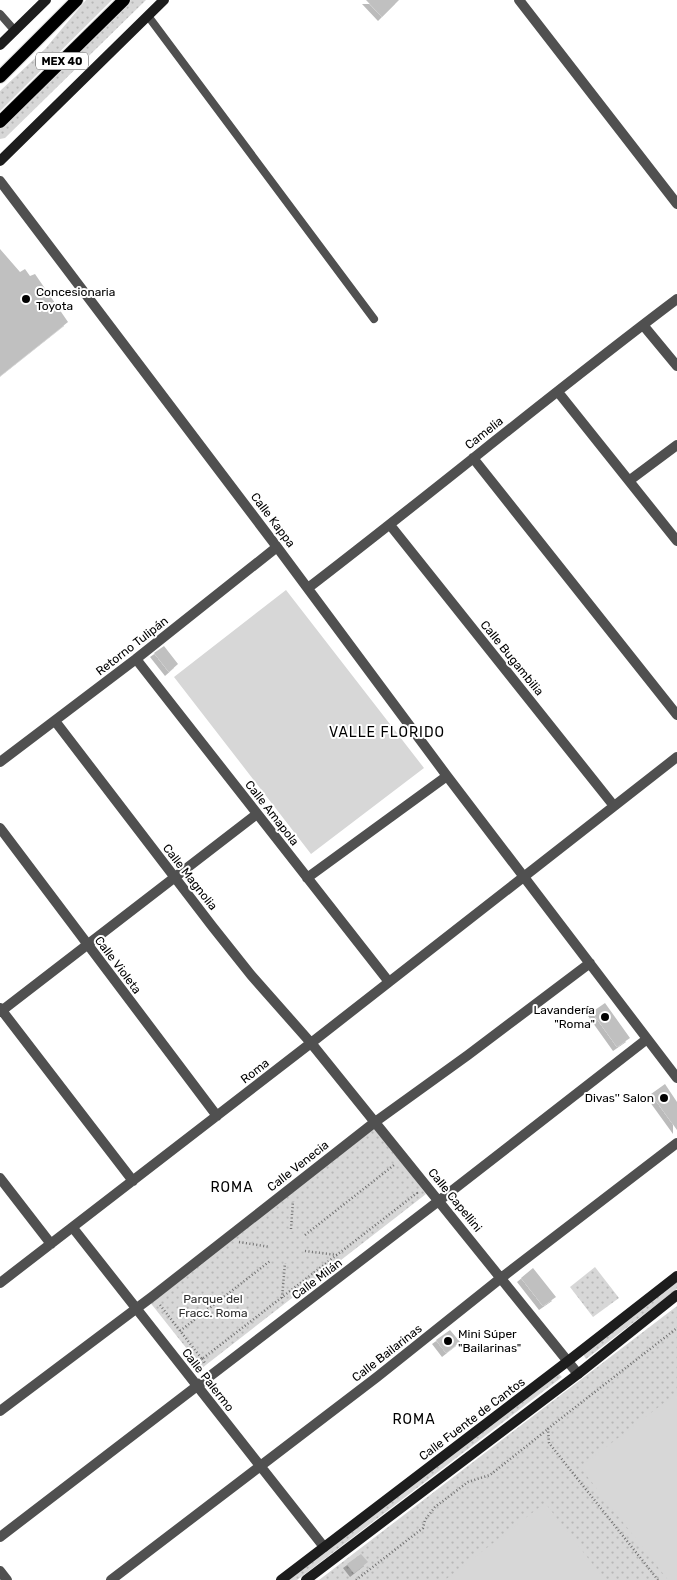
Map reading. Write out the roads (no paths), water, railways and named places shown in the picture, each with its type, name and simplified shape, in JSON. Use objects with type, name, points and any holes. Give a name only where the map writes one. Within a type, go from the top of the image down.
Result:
[{"type":"main road","name":"MEX 40","points":[[0,77],[77,0]]},
{"type":"main road","name":"MEX 40","points":[[0,122],[124,0]]},
{"type":"street","points":[[0,45],[46,0]]},
{"type":"street","points":[[0,161],[164,0]]},
{"type":"street","points":[[519,0],[677,204]]},
{"type":"street","name":"Calle Kappa","points":[[0,181],[308,588],[523,877],[677,1078]]},
{"type":"street","name":"Camelia","points":[[308,588],[677,299]]},
{"type":"street","points":[[643,325],[677,366]]},
{"type":"street","points":[[558,392],[677,541]]},
{"type":"street","points":[[630,480],[677,445]]},
{"type":"street","points":[[473,458],[677,715]]},
{"type":"street","name":"Calle Bugambilia","points":[[390,525],[614,806]]},
{"type":"street","name":"Retorno Tulipán","points":[[0,762],[136,659],[277,547]]},
{"type":"street","name":"Calle Amapola","points":[[136,659],[389,982]]},
{"type":"street","name":"Calle Magnolia","points":[[55,721],[251,974],[311,1043]]},
{"type":"street","name":"Roma","points":[[0,1283],[677,757]]},
{"type":"street","points":[[307,878],[447,776]]},
{"type":"street","points":[[133,1181],[1,1010],[257,814]]},
{"type":"street","name":"Calle Violeta","points":[[0,828],[217,1116]]},
{"type":"street","name":"Calle Venecia","points":[[0,1411],[375,1122],[590,963]]},
{"type":"street","name":"Calle Milán","points":[[0,1537],[439,1201],[647,1039]]},
{"type":"street","name":"Calle Capellini","points":[[311,1043],[578,1374]]},
{"type":"street","name":"Calle Bailarinas","points":[[111,1580],[377,1377],[501,1278],[677,1143]]},
{"type":"street","points":[[0,1178],[51,1244]]},
{"type":"street","name":"Calle Palermo","points":[[72,1228],[324,1547]]},
{"type":"street","name":"Calle Fuente de Cantos","points":[[281,1580],[568,1362],[677,1276]]},
{"type":"street","points":[[306,1580],[578,1374],[677,1295]]},
{"type":"street","points":[[0,1571],[7,1580]]},
{"type":"lane","points":[[0,14],[14,31]]},
{"type":"lane","points":[[148,16],[374,319]]},
{"type":"place","name":"Concesionaria Toyota","points":[[26,299]]},
{"type":"place","name":"Lavandería \"Roma\"","points":[[605,1017]]},
{"type":"place","name":"Divas'' Salon","points":[[664,1098]]},
{"type":"place","name":"Mini Súper \"Bailarinas\"","points":[[448,1341]]},
{"type":"district","name":"VALLE FLORIDO","points":[[387,732]]},
{"type":"district","name":"ROMA","points":[[232,1187]]},
{"type":"district","name":"ROMA","points":[[414,1419]]},
{"type":"park label","name":"Parque del Fracc. Roma","points":[[213,1306]]}]
